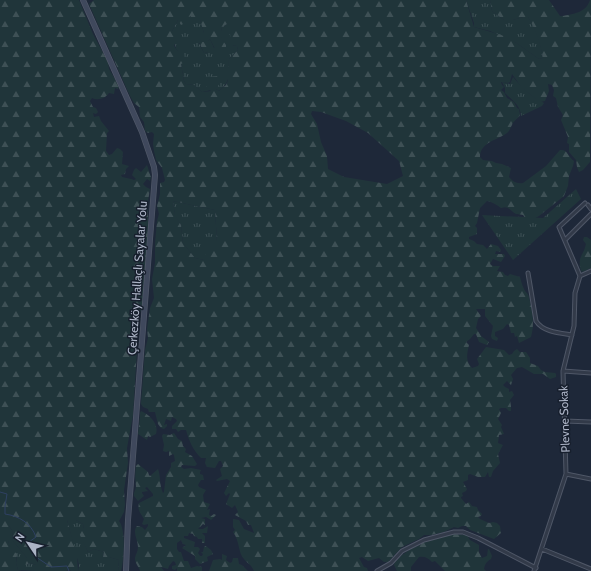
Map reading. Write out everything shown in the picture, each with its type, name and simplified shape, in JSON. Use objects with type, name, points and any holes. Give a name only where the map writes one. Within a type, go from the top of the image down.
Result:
[{"type":"main road","name":"Çerkezköy Hallaçlı Sayalar Yolu","points":[[83,0],[142,132],[154,167],[154,185],[128,520],[126,571]]},
{"type":"street","points":[[591,209],[587,204],[559,227],[580,276],[591,271]]},
{"type":"street","points":[[564,240],[591,214]]},
{"type":"street","points":[[528,273],[536,321],[539,326],[552,331],[572,335]]},
{"type":"street","name":"Plevne Sokak","points":[[535,569],[566,474],[563,371],[574,326],[575,293],[580,276]]},
{"type":"street","points":[[563,371],[591,373]]},
{"type":"street","points":[[565,421],[591,422]]},
{"type":"street","points":[[566,474],[591,479]]},
{"type":"street","points":[[377,571],[391,563],[402,551],[439,535],[454,532],[463,532],[478,538],[535,569]]},
{"type":"street","points":[[542,549],[591,569]]},
{"type":"green space","points":[[0,0],[79,0],[93,34],[108,62],[109,69],[119,86],[118,89],[115,88],[114,94],[109,93],[104,98],[92,98],[90,101],[98,112],[96,114],[93,113],[94,117],[99,116],[109,131],[107,133],[106,151],[109,155],[112,154],[117,148],[123,152],[122,164],[129,166],[126,169],[125,174],[121,175],[122,177],[134,180],[136,179],[132,175],[134,170],[136,168],[141,172],[147,165],[151,177],[150,181],[147,179],[143,184],[150,189],[148,201],[148,226],[144,280],[145,290],[135,330],[131,335],[132,345],[136,344],[137,349],[133,415],[127,448],[128,463],[124,490],[125,505],[124,512],[119,521],[124,537],[124,552],[121,571],[118,571],[119,560],[103,557],[104,552],[94,549],[88,552],[77,529],[84,529],[83,524],[76,520],[67,520],[77,555],[78,571],[36,571],[36,565],[30,563],[26,565],[25,561],[27,558],[13,541],[12,530],[9,526],[8,540],[10,548],[17,554],[16,563],[18,570],[22,571],[0,571]]},
{"type":"green space","points":[[94,0],[466,0],[474,27],[508,37],[539,59],[543,58],[541,47],[528,17],[504,20],[492,11],[490,0],[549,0],[560,16],[562,16],[579,12],[585,8],[591,0],[590,162],[583,170],[579,172],[576,160],[569,152],[569,144],[567,143],[568,137],[561,120],[563,115],[558,107],[556,98],[553,96],[554,90],[552,85],[548,84],[549,91],[545,101],[540,102],[522,88],[512,74],[510,82],[501,82],[504,87],[501,90],[507,98],[514,102],[519,109],[520,115],[513,122],[508,132],[490,142],[483,148],[480,157],[483,160],[492,161],[511,168],[509,177],[517,183],[523,183],[546,166],[560,150],[565,151],[574,161],[564,196],[539,216],[530,221],[523,215],[516,214],[506,207],[501,208],[487,201],[480,208],[475,226],[477,228],[477,234],[469,237],[469,239],[477,244],[483,245],[487,249],[491,244],[498,246],[501,250],[500,252],[496,251],[495,254],[504,254],[505,256],[501,262],[493,259],[490,264],[493,266],[500,266],[497,271],[503,272],[505,275],[508,276],[510,274],[520,277],[523,288],[529,297],[533,322],[531,337],[519,343],[517,336],[515,337],[514,333],[511,333],[509,325],[507,324],[503,329],[495,332],[495,336],[498,338],[497,341],[492,339],[491,336],[493,326],[485,316],[485,309],[476,309],[481,316],[478,319],[476,328],[481,336],[489,342],[487,345],[479,342],[476,334],[474,334],[466,342],[469,345],[467,357],[468,363],[472,368],[478,366],[479,364],[477,359],[486,347],[504,350],[509,355],[517,349],[520,352],[526,352],[530,358],[530,363],[538,366],[545,372],[556,374],[556,377],[550,379],[543,374],[534,374],[522,367],[517,368],[511,375],[513,379],[511,385],[507,381],[503,385],[509,389],[509,392],[512,391],[514,395],[510,400],[511,411],[506,408],[499,409],[501,413],[498,419],[502,425],[501,427],[504,434],[499,435],[498,443],[503,445],[498,454],[500,463],[493,471],[491,477],[489,477],[488,472],[485,477],[478,477],[470,474],[468,475],[468,480],[463,482],[467,489],[462,493],[463,496],[461,498],[466,504],[469,502],[472,506],[477,507],[482,514],[478,517],[480,519],[489,523],[497,523],[500,526],[501,533],[494,539],[470,530],[466,526],[458,528],[454,527],[444,532],[424,535],[402,547],[388,562],[384,562],[379,558],[368,561],[362,557],[359,558],[368,571],[254,571],[251,565],[245,561],[233,532],[235,530],[233,527],[233,519],[239,520],[244,529],[254,533],[251,525],[248,525],[246,521],[235,515],[238,512],[235,505],[232,508],[226,504],[230,494],[229,493],[226,496],[224,493],[230,481],[227,479],[216,480],[222,476],[220,469],[223,466],[221,461],[219,461],[215,468],[207,467],[205,463],[206,458],[201,458],[196,452],[190,442],[186,430],[181,430],[178,432],[176,429],[172,429],[172,426],[177,421],[176,419],[172,417],[171,421],[166,419],[164,425],[167,424],[167,426],[164,429],[161,428],[158,424],[155,412],[149,412],[148,409],[143,407],[141,404],[145,350],[148,338],[147,329],[150,308],[154,298],[152,279],[155,263],[155,243],[159,214],[157,206],[160,194],[160,183],[164,182],[165,180],[162,168],[156,160],[153,144],[154,134],[152,132],[148,133],[145,131],[144,122],[140,117],[139,107],[134,103],[130,96],[89,4]],"holes":[[[190,16],[195,20],[200,20],[204,33],[204,42],[199,42],[204,53],[208,52],[208,41],[210,39],[216,51],[226,48],[226,45],[221,37],[222,27],[227,24],[232,26],[230,33],[231,50],[233,49],[232,45],[237,46],[238,50],[229,59],[228,71],[225,75],[228,80],[226,85],[219,91],[216,89],[220,83],[220,76],[206,77],[206,87],[211,91],[202,92],[194,85],[186,84],[184,81],[181,64],[185,62],[184,53],[179,51],[174,45],[180,40],[179,35],[172,31],[178,20],[181,25],[187,22]],[[312,111],[321,112],[346,121],[368,133],[399,161],[403,176],[387,184],[344,177],[328,169],[327,156],[321,142],[317,124],[311,114]],[[173,201],[215,210],[217,242],[208,243],[204,260],[195,258],[183,243],[181,225],[175,215]]]},
{"type":"green space","points":[[466,0],[490,0],[492,11],[504,20],[528,17],[538,36],[543,58],[539,59],[515,42],[490,31],[474,27]]},
{"type":"green space","points":[[190,16],[200,20],[204,33],[204,42],[199,43],[204,53],[208,52],[208,41],[210,39],[214,48],[226,45],[221,37],[222,27],[227,24],[233,25],[232,45],[237,46],[238,50],[229,59],[228,80],[219,91],[216,89],[202,92],[194,85],[186,84],[184,81],[179,52],[176,49],[172,31],[178,20]]},
{"type":"green space","points":[[513,77],[527,92],[544,103],[542,106],[521,116],[518,106],[505,93],[505,88],[502,82],[510,84]]},
{"type":"green space","points":[[576,189],[581,199],[513,260],[482,215],[543,218]]},
{"type":"green space","points":[[173,201],[215,210],[217,242],[204,260],[195,258],[183,243],[181,225],[175,216]]},
{"type":"green space","points":[[584,237],[591,240],[591,268],[583,272],[581,271],[580,262],[586,244],[583,240]]},
{"type":"green space","points":[[141,411],[153,420],[157,430],[156,434],[150,437],[148,436],[147,440],[138,434]]},
{"type":"green space","points":[[174,433],[178,439],[182,441],[183,446],[186,449],[185,452],[192,456],[197,464],[195,466],[182,465],[181,467],[184,469],[191,468],[201,470],[200,474],[203,475],[204,480],[201,480],[198,485],[206,490],[203,495],[204,502],[210,504],[207,510],[210,509],[209,515],[216,515],[211,520],[206,517],[201,518],[205,519],[205,525],[203,524],[198,529],[203,529],[208,526],[207,533],[202,533],[205,536],[205,543],[202,543],[202,539],[198,539],[193,534],[189,533],[188,536],[184,536],[184,538],[195,542],[194,547],[198,547],[200,549],[198,553],[200,556],[202,556],[203,554],[201,552],[203,552],[204,547],[206,546],[213,554],[207,557],[208,561],[200,564],[195,559],[195,556],[182,548],[186,545],[183,544],[181,540],[177,543],[177,549],[181,552],[184,561],[188,561],[191,568],[197,566],[202,567],[202,571],[177,571],[177,568],[175,570],[172,569],[172,566],[176,565],[173,561],[168,569],[161,567],[164,571],[140,571],[135,560],[138,544],[135,531],[137,526],[142,527],[145,530],[148,524],[142,524],[144,519],[140,512],[139,503],[153,496],[153,494],[147,487],[145,488],[148,491],[142,492],[144,496],[138,501],[134,496],[136,489],[136,466],[138,464],[148,472],[150,476],[158,469],[163,493],[166,475],[171,467],[171,463],[175,461],[173,454],[169,456],[169,451],[163,451],[164,445],[162,436],[163,434],[170,435]]},
{"type":"green space","points":[[67,520],[76,520],[83,524],[84,529],[78,529],[88,552],[94,549],[104,552],[103,557],[119,560],[118,571],[78,571],[79,565]]},
{"type":"green space","points":[[8,525],[12,530],[13,541],[28,559],[27,565],[30,563],[36,565],[36,571],[18,570],[16,563],[17,557],[10,549],[8,540]]},
{"type":"green space","points":[[452,534],[467,535],[470,540],[479,545],[479,552],[482,558],[487,556],[489,549],[492,556],[491,559],[485,564],[484,569],[486,571],[445,571],[435,561],[432,562],[429,559],[419,557],[411,567],[411,571],[397,571],[394,565],[395,562],[405,553],[422,543]]},
{"type":"green space","points":[[222,554],[227,556],[226,560],[230,563],[232,562],[233,558],[238,558],[239,564],[248,571],[209,571],[213,560],[222,560]]},
{"type":"waterway","points":[[0,492],[7,494],[5,514],[20,518],[28,524],[34,532],[36,537],[29,542],[33,555],[51,567],[67,566],[69,571]]}]
